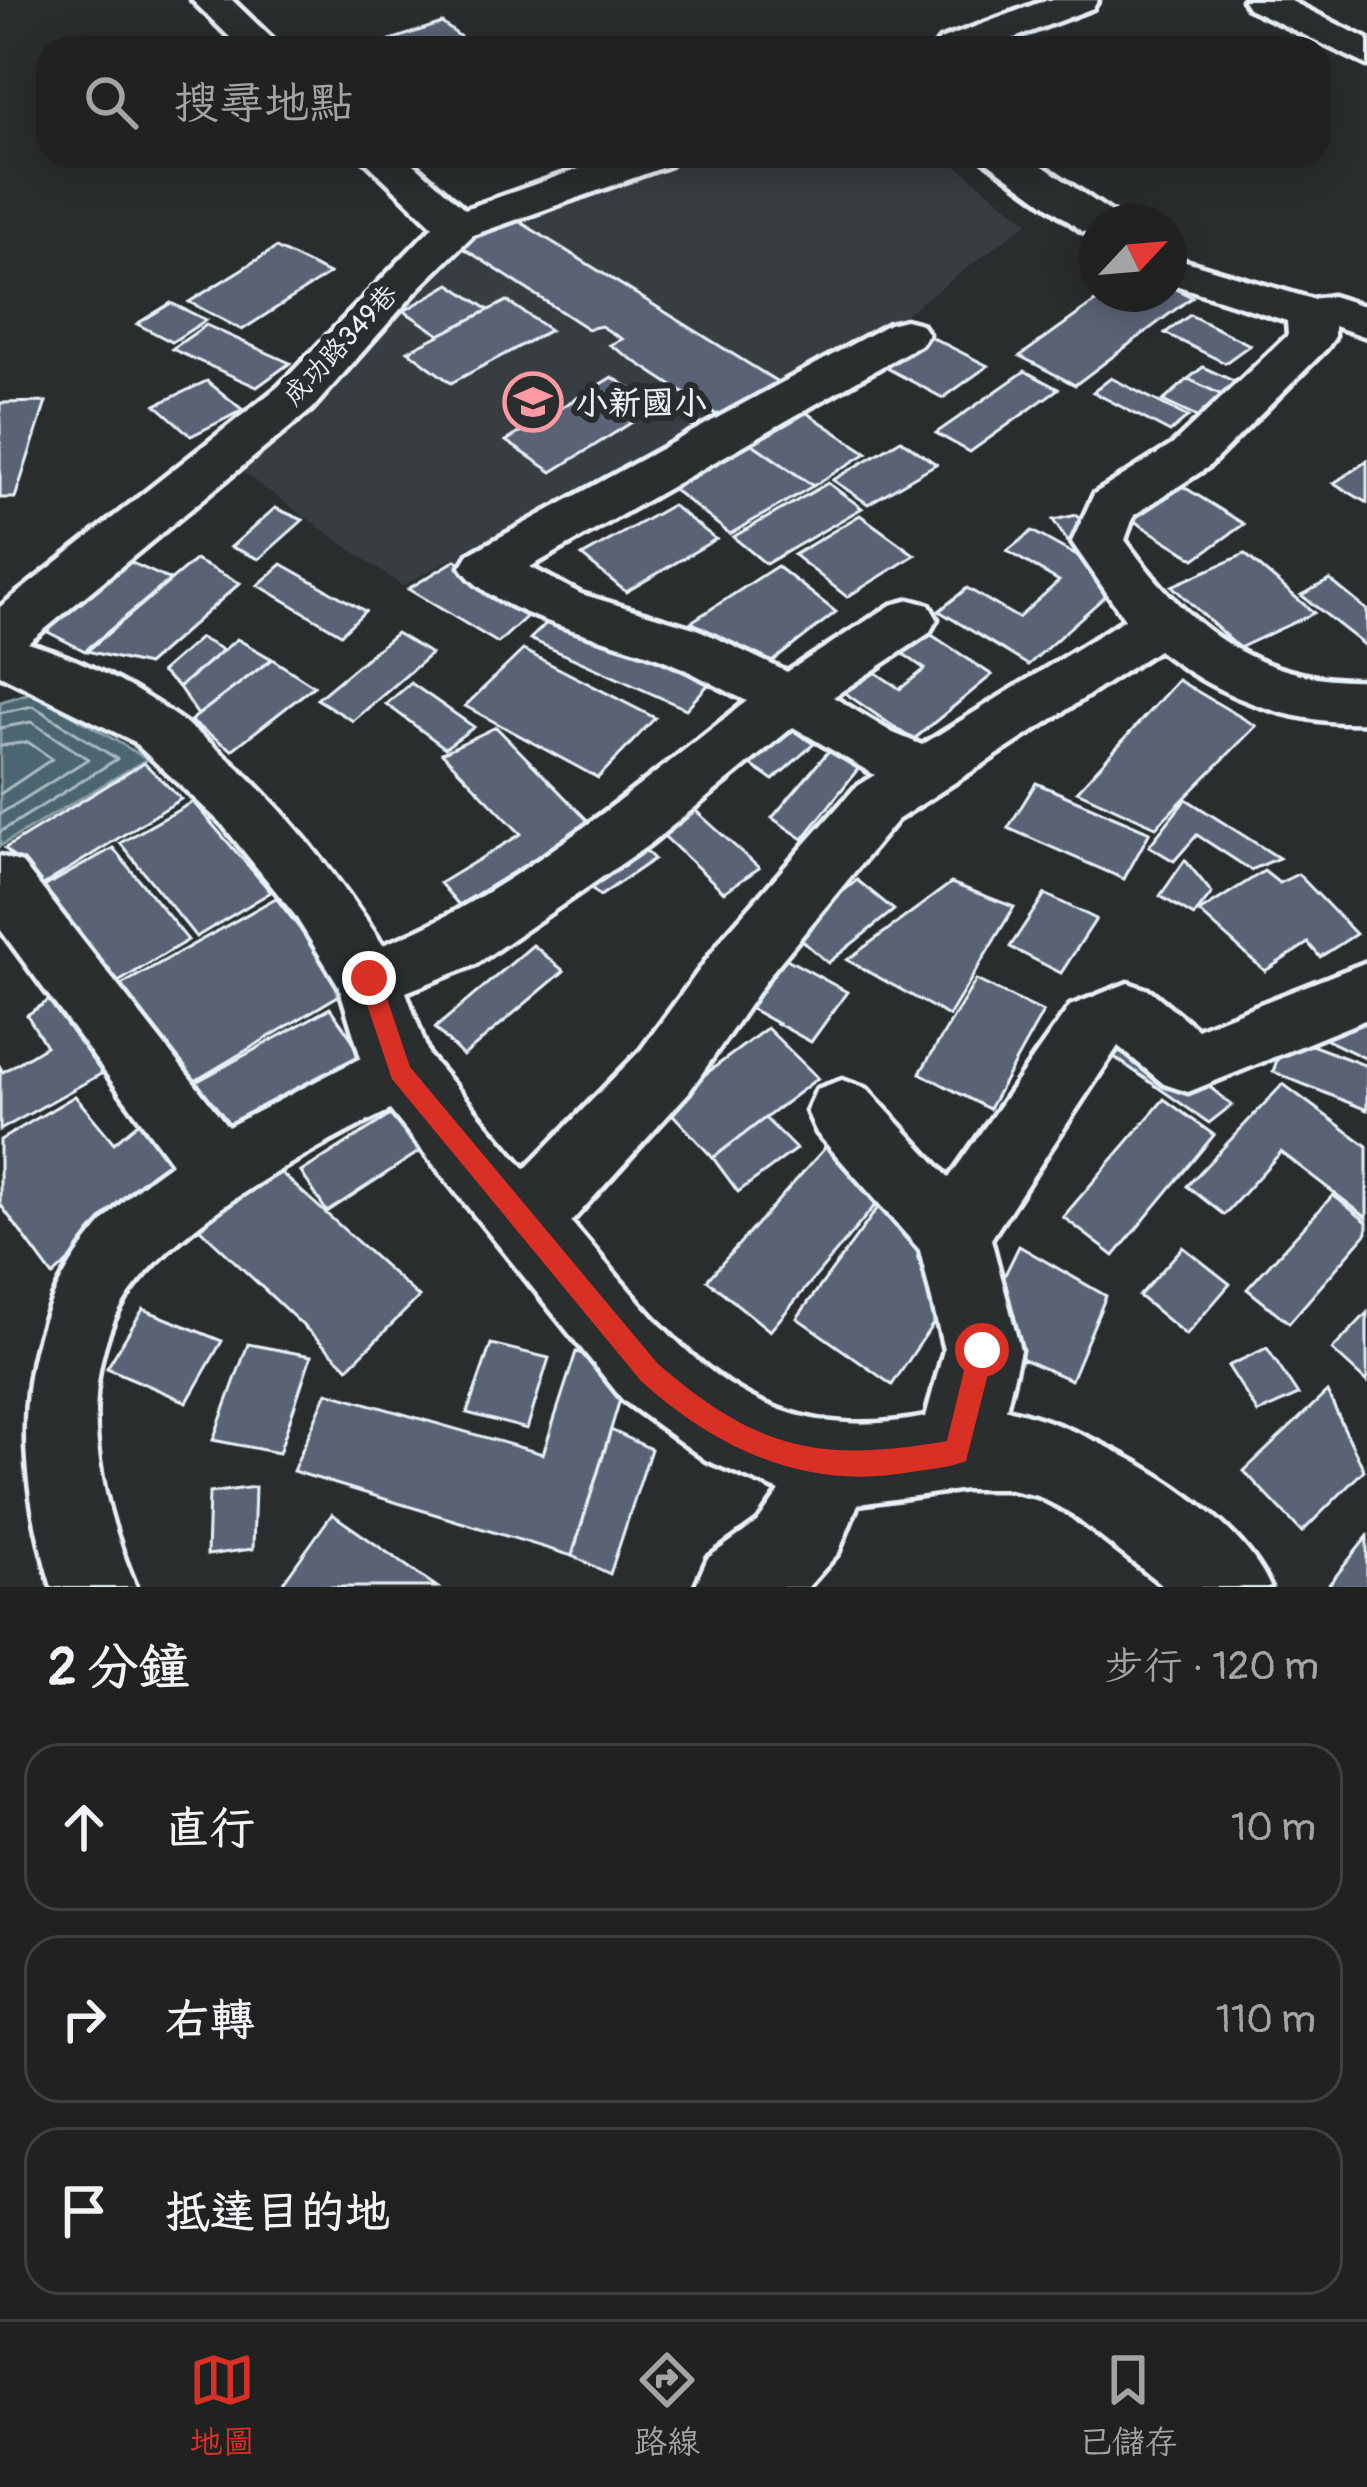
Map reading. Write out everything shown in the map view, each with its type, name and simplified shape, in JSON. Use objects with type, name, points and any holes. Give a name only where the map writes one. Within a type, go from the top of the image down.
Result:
[{"type":"street","points":[[210,0],[250,36]]},
{"type":"street","points":[[985,36],[1081,0]]},
{"type":"street","points":[[1261,0],[1367,54]]},
{"type":"street","points":[[394,168],[458,226]]},
{"type":"street","name":"成功路349巷","points":[[0,636],[295,398],[404,277],[458,226],[621,168]]},
{"type":"street","points":[[1018,168],[1079,210]]},
{"type":"street","points":[[1187,275],[1310,313],[1332,310],[1367,323]]},
{"type":"street","points":[[1310,313],[1311,338],[1263,390],[1190,456],[1112,506],[1099,542],[1160,623],[1267,692],[1339,704],[1367,701]]},
{"type":"street","points":[[904,334],[488,567],[562,607],[676,643],[790,698],[872,749],[926,771]]},
{"type":"street","points":[[369,978],[453,946],[628,827],[790,698],[910,620]]},
{"type":"street","points":[[524,1221],[665,1071],[748,953],[876,804],[1160,623]]},
{"type":"street","points":[[0,655],[131,713],[175,743],[278,847],[369,978],[400,1072],[650,1373],[691,1409],[735,1437],[814,1530]]},
{"type":"street","points":[[0,880],[219,1171]]},
{"type":"street","points":[[953,1234],[1094,1026],[1128,1011],[1189,1063],[1367,990]]},
{"type":"street","points":[[94,1587],[73,1531],[58,1444],[63,1363],[71,1331],[105,1269],[219,1171],[286,1127],[400,1072]]},
{"type":"street","points":[[842,1111],[953,1234],[982,1350],[957,1452]]},
{"type":"street","points":[[737,1587],[814,1530],[874,1465],[1006,1448],[1064,1468],[1141,1515],[1228,1587]]},
{"type":"shaded area","name":"小新國小","points":[[643,168],[959,168],[1028,222],[906,314],[467,562],[451,559],[402,586],[231,464],[359,363],[432,258],[465,230]]},
{"type":"water","points":[[33,692],[147,759],[0,846],[0,702]]},
{"type":"building","points":[[442,23],[459,36],[403,36]]},
{"type":"building","points":[[509,215],[781,384],[723,419],[610,345],[622,339],[601,326],[588,329],[454,242]]},
{"type":"building","points":[[276,248],[329,274],[242,330],[189,302]]},
{"type":"building","points":[[450,284],[489,310],[440,335],[404,311]]},
{"type":"building","points":[[507,301],[550,330],[451,383],[408,351]]},
{"type":"building","points":[[171,303],[206,320],[172,342],[137,324]]},
{"type":"building","points":[[1081,312],[1172,312],[1075,385],[1020,356]]},
{"type":"building","points":[[1190,315],[1250,345],[1225,363],[1165,333]]},
{"type":"building","points":[[206,325],[290,363],[257,387],[172,349]]},
{"type":"building","points":[[929,336],[988,366],[943,398],[885,367]]},
{"type":"building","points":[[1203,367],[1242,385],[1228,398],[1188,379]]},
{"type":"building","points":[[1025,371],[1058,389],[970,452],[936,433]]},
{"type":"building","points":[[612,377],[658,406],[552,472],[506,441]]},
{"type":"building","points":[[1111,378],[1188,417],[1170,432],[1093,392]]},
{"type":"building","points":[[1188,379],[1228,398],[1203,420],[1163,401]]},
{"type":"building","points":[[207,381],[243,410],[191,436],[156,405]]},
{"type":"building","points":[[46,402],[15,498],[0,498],[0,403]]},
{"type":"building","points":[[795,405],[867,453],[813,486],[741,436]]},
{"type":"building","points":[[741,436],[813,486],[730,534],[664,482]]},
{"type":"building","points":[[901,440],[936,464],[868,504],[833,480]]},
{"type":"building","points":[[1367,461],[1367,503],[1334,483]]},
{"type":"building","points":[[1171,479],[1244,524],[1195,559],[1121,513]]},
{"type":"building","points":[[828,483],[862,508],[766,564],[733,537]]},
{"type":"building","points":[[672,505],[716,539],[626,592],[582,556]]},
{"type":"building","points":[[275,508],[303,520],[259,559],[231,547]]},
{"type":"building","points":[[860,515],[915,555],[847,597],[794,555]]},
{"type":"building","points":[[1077,515],[1100,552],[1078,557],[1053,520]]},
{"type":"building","points":[[1032,531],[1122,581],[1028,665],[939,611],[967,588],[1018,618],[1059,581],[1007,551]]},
{"type":"building","points":[[1245,554],[1314,613],[1239,648],[1172,586]]},
{"type":"building","points":[[195,560],[240,583],[147,665],[87,651]]},
{"type":"building","points":[[456,560],[538,606],[498,643],[408,589]]},
{"type":"building","points":[[130,562],[170,580],[85,651],[44,630]]},
{"type":"building","points":[[282,564],[365,611],[341,634],[258,585]]},
{"type":"building","points":[[777,566],[836,612],[772,662],[691,622]]},
{"type":"building","points":[[1330,580],[1367,610],[1367,647],[1301,595]]},
{"type":"building","points":[[557,613],[718,674],[686,709],[530,639]]},
{"type":"building","points":[[906,618],[992,675],[913,740],[826,680],[854,658],[900,689],[925,669],[880,638]]},
{"type":"building","points":[[396,633],[431,654],[353,721],[317,699]]},
{"type":"building","points":[[200,638],[223,650],[179,687],[161,672]]},
{"type":"building","points":[[237,639],[272,659],[198,715],[179,687]]},
{"type":"building","points":[[523,650],[655,718],[598,778],[465,706]]},
{"type":"building","points":[[272,659],[314,686],[232,750],[190,721]]},
{"type":"building","points":[[1178,680],[1256,726],[1156,827],[1077,791]]},
{"type":"building","points":[[411,683],[474,727],[445,748],[386,704]]},
{"type":"building","points":[[780,722],[814,744],[773,780],[739,757]]},
{"type":"building","points":[[496,727],[592,825],[459,905],[440,883],[521,834],[442,753]]},
{"type":"building","points":[[832,747],[862,764],[803,839],[772,818]]},
{"type":"building","points":[[144,763],[181,799],[40,887],[5,848]]},
{"type":"building","points":[[1036,783],[1150,832],[1124,879],[1008,828]]},
{"type":"building","points":[[1186,799],[1279,858],[1251,870],[1197,835],[1174,861],[1149,846]]},
{"type":"building","points":[[684,800],[759,868],[724,892],[650,823]]},
{"type":"building","points":[[193,802],[271,892],[196,937],[120,843]]},
{"type":"building","points":[[629,834],[654,859],[600,896],[573,870]]},
{"type":"building","points":[[113,848],[188,940],[100,993],[28,896]]},
{"type":"building","points":[[1185,860],[1212,893],[1194,916],[1160,896]]},
{"type":"building","points":[[1264,871],[1279,883],[1298,874],[1356,934],[1320,957],[1308,943],[1265,971],[1199,912]]},
{"type":"building","points":[[857,880],[894,910],[828,963],[792,932]]},
{"type":"building","points":[[951,883],[1014,907],[949,1016],[847,960]]},
{"type":"building","points":[[1045,894],[1096,919],[1061,973],[1010,947]]},
{"type":"building","points":[[276,898],[348,990],[173,1094],[105,994]]},
{"type":"building","points":[[533,945],[564,971],[463,1056],[435,1028]]},
{"type":"building","points":[[772,951],[847,992],[811,1042],[735,1000]]},
{"type":"building","points":[[976,980],[1043,1012],[989,1109],[920,1073]]},
{"type":"building","points":[[69,987],[119,1064],[0,1130],[0,1067],[3,1072],[46,1046],[27,1015]]},
{"type":"building","points":[[1335,1005],[1367,1019],[1367,1059],[1321,1037]]},
{"type":"building","points":[[330,1008],[373,1069],[237,1147],[196,1082]]},
{"type":"building","points":[[1136,1027],[1232,1105],[1209,1123],[1107,1052]]},
{"type":"building","points":[[767,1028],[818,1078],[713,1158],[664,1105]]},
{"type":"building","points":[[1285,1035],[1367,1066],[1367,1110],[1273,1072]]},
{"type":"building","points":[[1283,1084],[1367,1146],[1367,1218],[1281,1152],[1224,1215],[1187,1186]]},
{"type":"building","points":[[75,1096],[114,1143],[168,1098],[203,1132],[53,1276],[0,1204],[0,1140]]},
{"type":"building","points":[[1164,1099],[1214,1135],[1114,1256],[1063,1217]]},
{"type":"building","points":[[864,1104],[924,1147],[770,1331],[707,1280]]},
{"type":"building","points":[[406,1105],[434,1142],[327,1212],[301,1172]]},
{"type":"building","points":[[765,1118],[796,1149],[738,1192],[713,1158]]},
{"type":"building","points":[[269,1162],[419,1297],[348,1368],[198,1227]]},
{"type":"building","points":[[1333,1195],[1367,1222],[1367,1233],[1289,1323],[1247,1289]]},
{"type":"building","points":[[879,1206],[972,1266],[892,1385],[797,1318]]},
{"type":"building","points":[[1019,1246],[1106,1296],[1071,1380],[1013,1355],[995,1295]]},
{"type":"building","points":[[1183,1247],[1230,1284],[1186,1335],[1139,1296]]},
{"type":"building","points":[[143,1309],[222,1341],[187,1402],[107,1368]]},
{"type":"building","points":[[1367,1313],[1367,1382],[1332,1350]]},
{"type":"building","points":[[248,1344],[311,1356],[279,1453],[213,1440]]},
{"type":"building","points":[[491,1344],[549,1358],[527,1429],[467,1413]]},
{"type":"building","points":[[1267,1348],[1298,1395],[1258,1413],[1228,1366]]},
{"type":"building","points":[[576,1352],[630,1367],[572,1556],[293,1471],[327,1392],[543,1454]]},
{"type":"building","points":[[1327,1392],[1364,1470],[1302,1532],[1244,1471]]},
{"type":"building","points":[[611,1430],[651,1449],[610,1574],[572,1556]]},
{"type":"building","points":[[255,1487],[253,1549],[207,1555],[209,1493]]},
{"type":"building","points":[[332,1514],[437,1587],[280,1587]]},
{"type":"building","points":[[1367,1537],[1367,1587],[1327,1587]]},
{"type":"place","name":"小新國小","points":[[533,402]]},
{"type":"route","points":[[369,978],[400,1072],[650,1373],[691,1409],[735,1437],[824,1465],[891,1463],[957,1452],[982,1350]]}]
